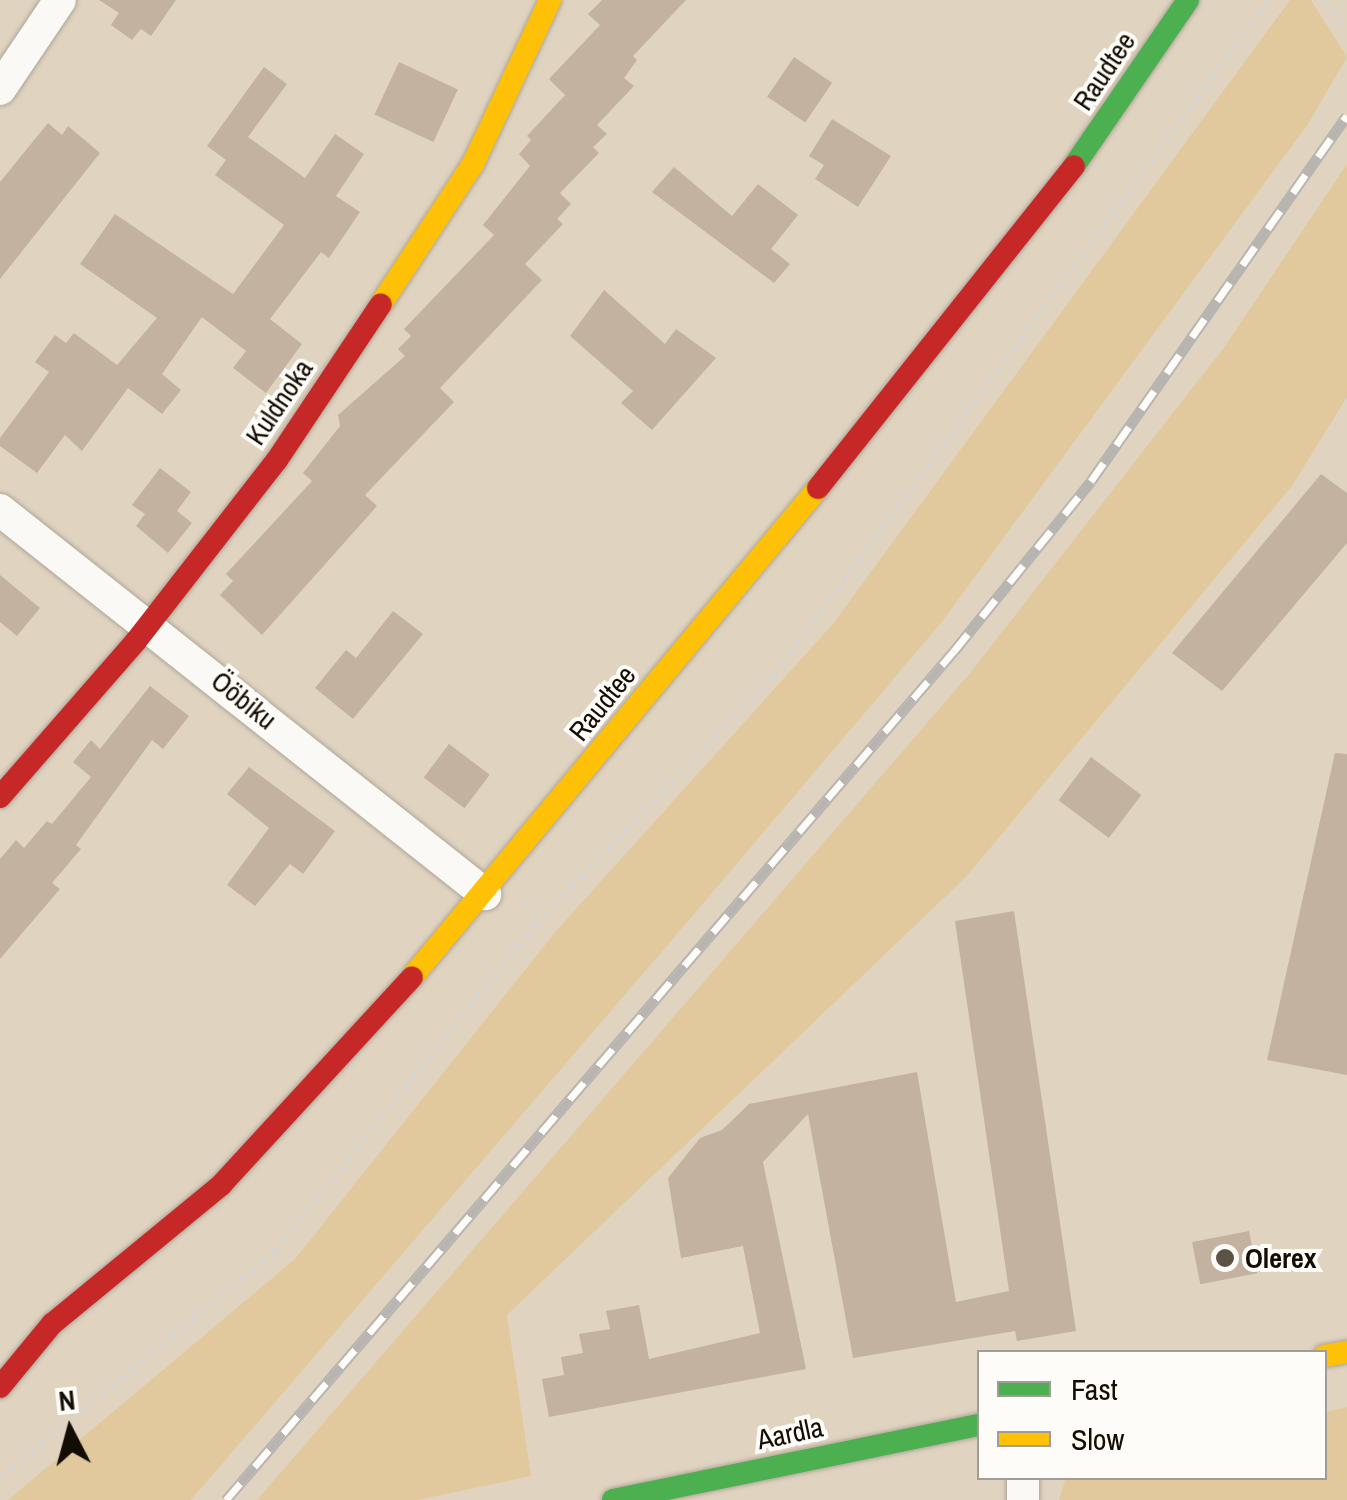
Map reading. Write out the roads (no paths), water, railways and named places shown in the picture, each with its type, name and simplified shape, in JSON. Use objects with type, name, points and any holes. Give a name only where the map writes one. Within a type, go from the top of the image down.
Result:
[{"type":"street","points":[[0,89],[60,0]]},
{"type":"street","name":"Kuldnoka","points":[[0,798],[148,624],[277,460],[472,164],[550,0]]},
{"type":"street","name":"Raudtee","points":[[0,1387],[52,1324],[220,1185],[298,1108],[485,894],[1040,218],[1188,0]]},
{"type":"street","name":"Ööbiku","points":[[0,510],[485,894]]},
{"type":"street","name":"Aardla","points":[[613,1500],[977,1426]]},
{"type":"railway","points":[[226,1500],[954,651],[1091,481],[1347,116]]},
{"type":"place","name":"Olerex","points":[[1225,1258]]}]
